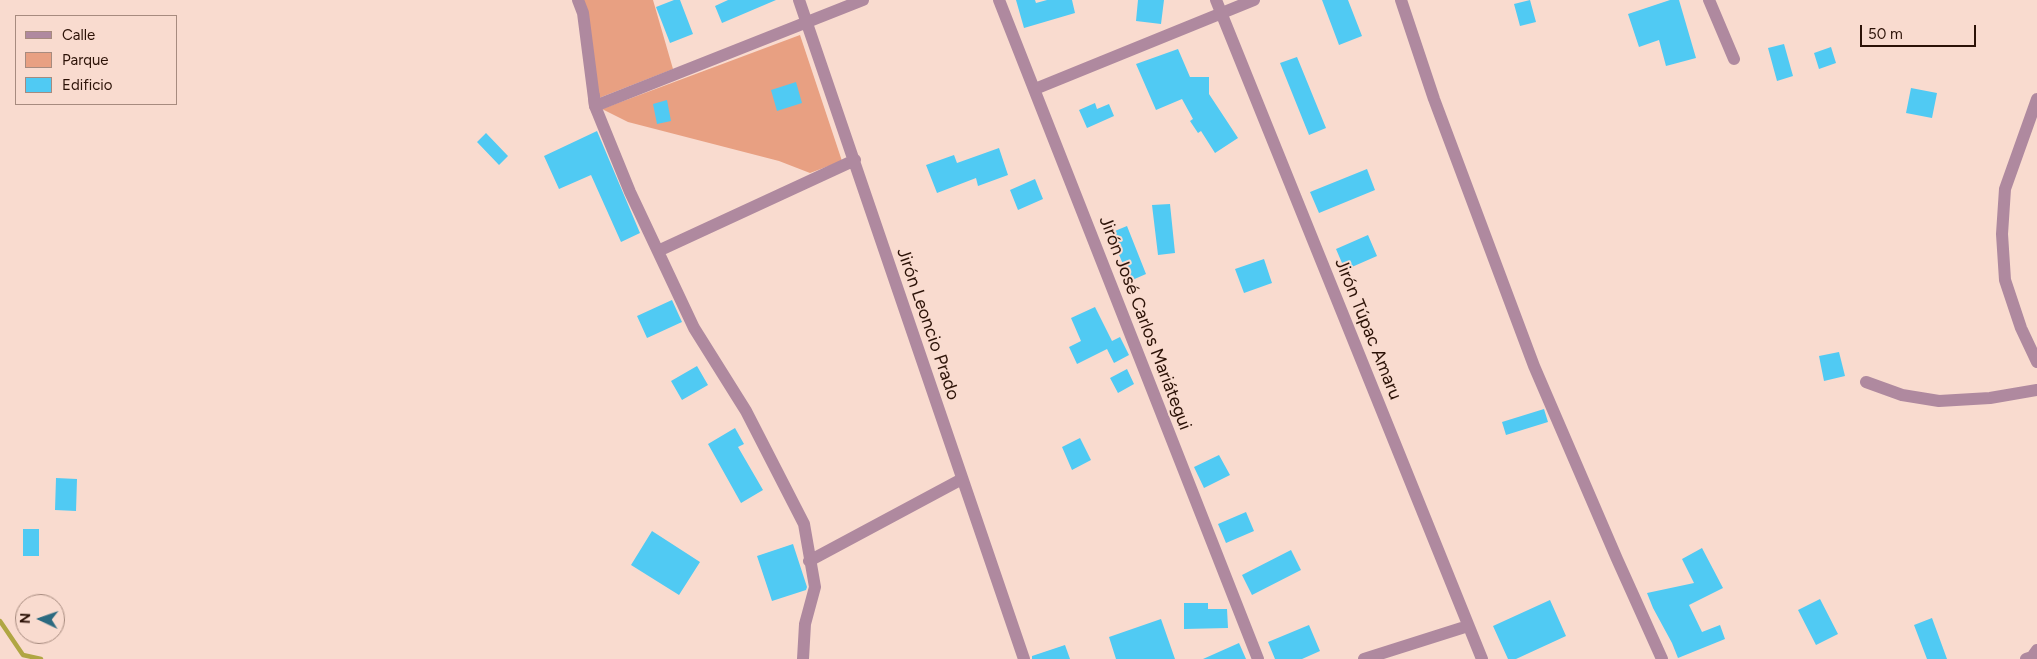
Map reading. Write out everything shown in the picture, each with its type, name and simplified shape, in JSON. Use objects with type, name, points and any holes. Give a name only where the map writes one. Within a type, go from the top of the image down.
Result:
[{"type":"street","points":[[578,0],[582,13],[595,106],[630,192],[694,328],[746,411],[804,524],[814,587],[805,624],[803,659]]},
{"type":"street","name":"Jirón Leoncio Prado","points":[[799,0],[1024,659]]},
{"type":"street","points":[[595,106],[863,0]]},
{"type":"street","name":"Jirón José Carlos Mariátegui","points":[[999,0],[1258,659]]},
{"type":"street","name":"Jirón Túpac Amaru","points":[[1216,0],[1482,659]]},
{"type":"street","points":[[1035,89],[1254,0]]},
{"type":"street","points":[[1401,0],[1434,98],[1534,366],[1662,659]]},
{"type":"street","points":[[1708,0],[1734,59]]},
{"type":"street","points":[[2037,99],[2005,189],[2002,234],[2005,280],[2021,328],[2037,362]]},
{"type":"street","points":[[658,250],[855,160]]},
{"type":"street","points":[[1866,382],[1902,395],[1939,401],[1990,398],[2037,390]]},
{"type":"street","points":[[809,561],[962,479]]},
{"type":"street","points":[[1364,659],[1468,626]]},
{"type":"green space","points":[[577,0],[653,0],[673,69],[599,98]]},
{"type":"green space","points":[[800,35],[842,161],[810,173],[779,161],[628,122],[602,109]]},
{"type":"building","points":[[674,0],[680,0],[693,34],[670,43],[656,7]]},
{"type":"building","points":[[728,0],[776,0],[722,23],[715,6]]},
{"type":"building","points":[[1016,0],[1035,0],[1036,3],[1047,0],[1072,0],[1075,13],[1024,28]]},
{"type":"building","points":[[1138,0],[1164,0],[1161,24],[1136,21]]},
{"type":"building","points":[[1322,0],[1348,0],[1362,36],[1339,45]]},
{"type":"building","points":[[1530,0],[1536,22],[1520,26],[1514,4]]},
{"type":"building","points":[[1670,0],[1679,0],[1696,58],[1666,66],[1659,40],[1639,47],[1628,14]]},
{"type":"building","points":[[1784,44],[1793,76],[1777,81],[1768,48]]},
{"type":"building","points":[[1831,47],[1836,63],[1819,69],[1814,53]]},
{"type":"building","points":[[1178,49],[1190,77],[1209,77],[1209,94],[1238,138],[1215,153],[1201,131],[1198,133],[1190,121],[1193,119],[1182,99],[1156,110],[1136,64]]},
{"type":"building","points":[[1297,57],[1326,128],[1309,135],[1280,63]]},
{"type":"building","points":[[796,82],[802,103],[777,111],[771,90]]},
{"type":"building","points":[[1911,88],[1937,93],[1932,118],[1906,113]]},
{"type":"building","points":[[667,100],[671,121],[657,124],[653,104]]},
{"type":"building","points":[[1095,103],[1097,109],[1109,104],[1114,116],[1087,128],[1079,110]]},
{"type":"building","points":[[597,131],[640,233],[621,242],[591,175],[559,189],[544,156]]},
{"type":"building","points":[[486,133],[508,156],[499,165],[477,142]]},
{"type":"building","points":[[999,148],[1008,175],[978,186],[976,178],[937,193],[926,165],[954,155],[957,163]]},
{"type":"building","points":[[1367,169],[1375,190],[1319,213],[1310,192]]},
{"type":"building","points":[[1035,179],[1043,199],[1018,210],[1010,190]]},
{"type":"building","points":[[1170,204],[1175,253],[1158,255],[1152,205]]},
{"type":"building","points":[[1127,226],[1146,274],[1130,281],[1110,233]]},
{"type":"building","points":[[1368,235],[1377,256],[1345,270],[1336,249]]},
{"type":"building","points":[[1264,259],[1272,283],[1244,293],[1235,269]]},
{"type":"building","points":[[672,300],[682,322],[647,338],[637,316]]},
{"type":"building","points":[[1095,307],[1112,341],[1120,337],[1129,355],[1114,363],[1107,349],[1077,364],[1069,347],[1081,341],[1071,318]]},
{"type":"building","points":[[1839,352],[1845,376],[1824,381],[1819,356]]},
{"type":"building","points":[[697,366],[708,385],[682,400],[671,381]]},
{"type":"building","points":[[1127,369],[1134,384],[1118,393],[1110,378]]},
{"type":"building","points":[[1544,409],[1548,422],[1506,435],[1502,422]]},
{"type":"building","points":[[735,428],[744,444],[738,447],[763,490],[741,503],[708,444]]},
{"type":"building","points":[[1080,438],[1091,460],[1072,470],[1062,447]]},
{"type":"building","points":[[1219,455],[1230,475],[1204,488],[1194,467]]},
{"type":"building","points":[[56,478],[77,479],[76,511],[55,510]]},
{"type":"building","points":[[1246,512],[1254,531],[1226,543],[1218,524]]},
{"type":"building","points":[[23,529],[39,529],[39,556],[23,556]]},
{"type":"building","points":[[652,531],[700,562],[679,595],[631,565]]},
{"type":"building","points":[[793,544],[807,587],[806,590],[772,601],[757,556]]},
{"type":"building","points":[[1702,548],[1723,588],[1689,605],[1702,632],[1720,625],[1725,639],[1678,658],[1647,593],[1694,583],[1682,559]]},
{"type":"building","points":[[1291,550],[1301,570],[1252,595],[1242,575]]},
{"type":"building","points":[[1820,599],[1838,634],[1816,645],[1798,610]]},
{"type":"building","points":[[1550,600],[1566,636],[1516,659],[1508,659],[1493,626]]},
{"type":"building","points":[[1184,603],[1208,603],[1208,609],[1227,609],[1228,628],[1184,629]]},
{"type":"building","points":[[1932,618],[1947,659],[1927,659],[1914,625]]},
{"type":"building","points":[[1161,619],[1175,659],[1116,659],[1109,637]]},
{"type":"building","points":[[1309,625],[1320,651],[1302,659],[1275,659],[1268,642]]},
{"type":"building","points":[[1239,643],[1246,659],[1203,659]]},
{"type":"building","points":[[1065,645],[1070,659],[1032,659],[1032,656]]},
{"type":"waterway","points":[[0,621],[23,655],[41,659]]}]
